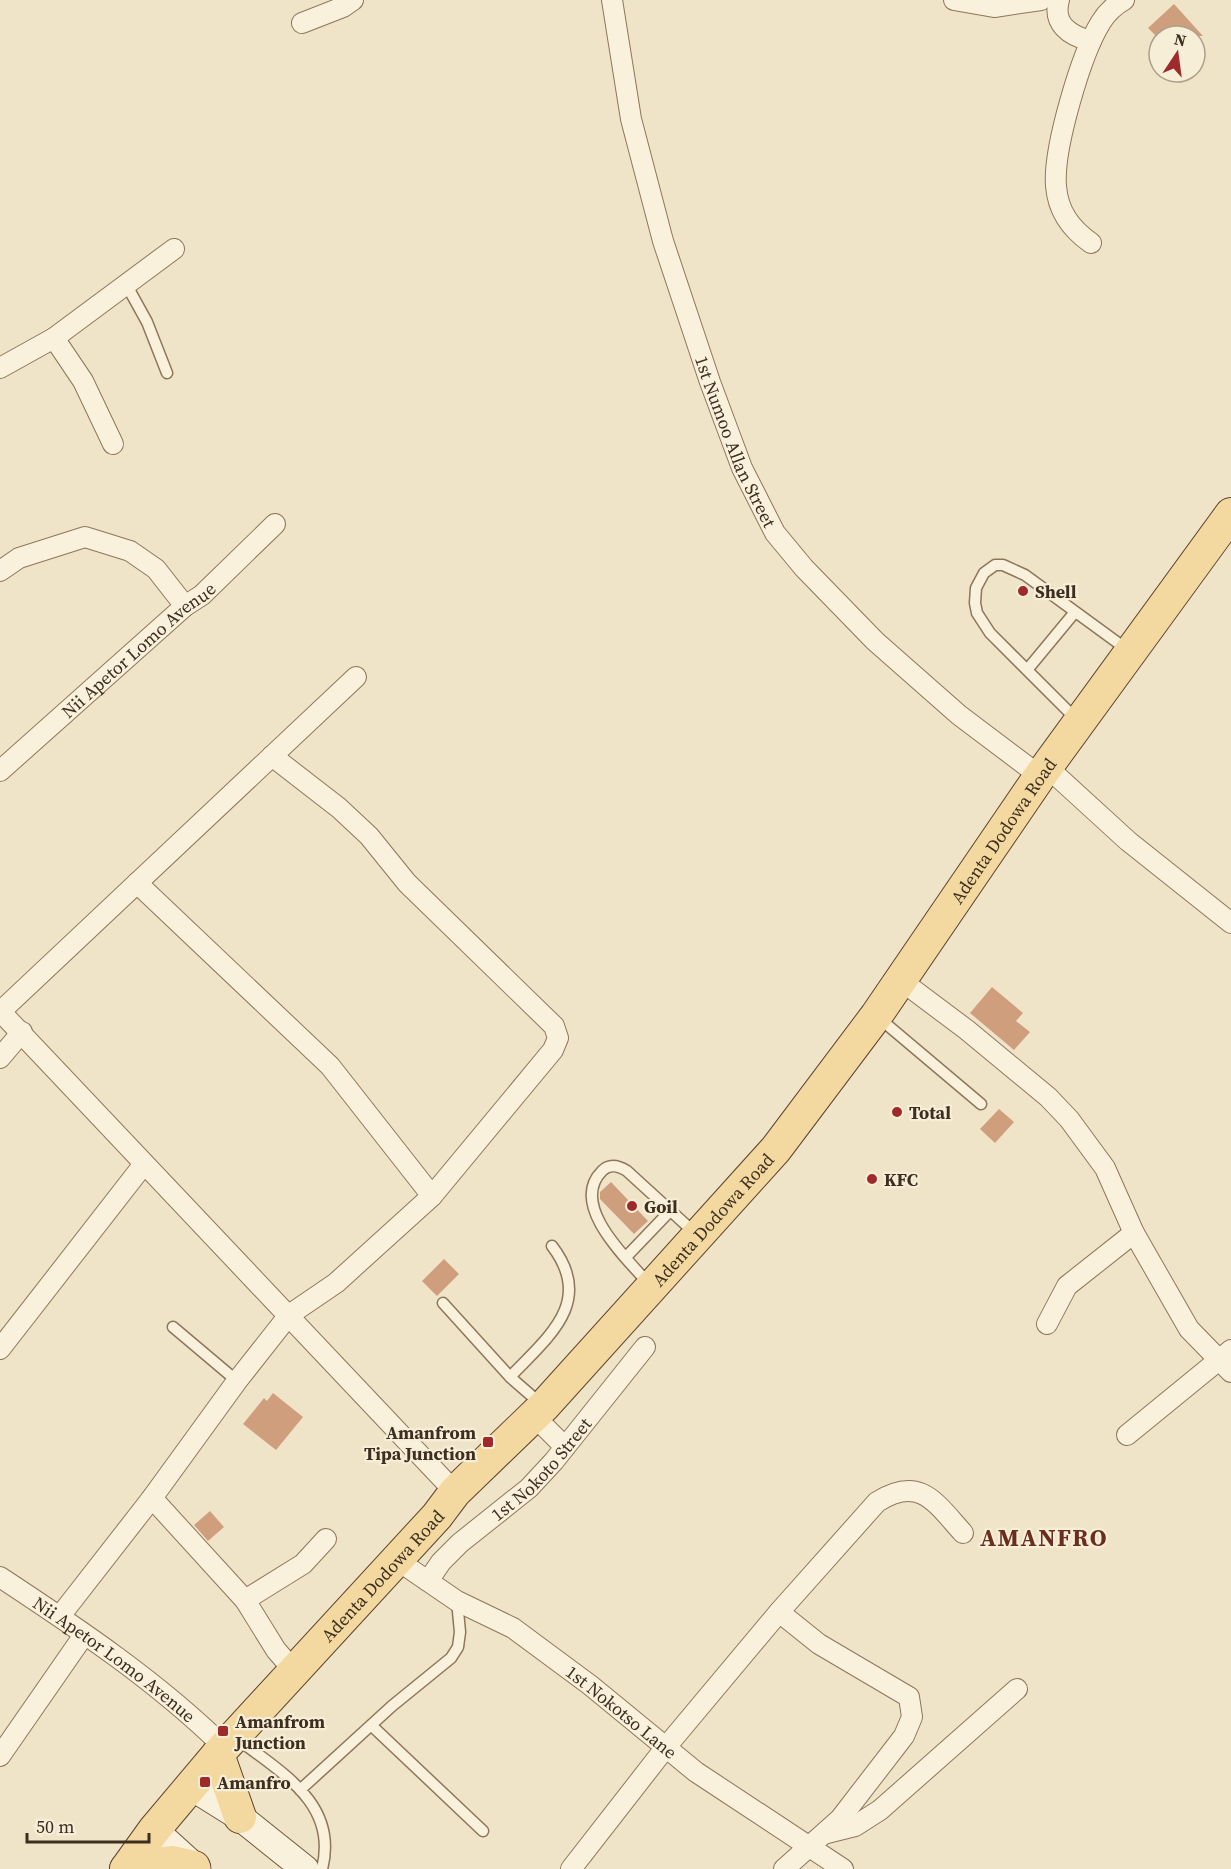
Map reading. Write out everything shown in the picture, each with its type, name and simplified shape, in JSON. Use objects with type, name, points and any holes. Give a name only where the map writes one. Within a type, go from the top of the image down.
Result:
[{"type":"main road","name":"Adenta Dodowa Road","points":[[126,1869],[154,1830],[226,1746],[397,1560],[455,1492],[539,1411],[776,1149],[876,1016],[899,979],[1044,771],[1231,514]]},
{"type":"main road","points":[[226,1746],[240,1817]]},
{"type":"main road","points":[[126,1869],[171,1862],[195,1868]]},
{"type":"street","points":[[302,23],[344,7],[353,0]]},
{"type":"street","points":[[954,0],[994,7],[1041,0]]},
{"type":"street","points":[[1059,0],[1057,16],[1061,25],[1069,33],[1091,40]]},
{"type":"street","points":[[1091,243],[1067,221],[1056,187],[1066,121],[1091,40],[1102,21],[1124,0]]},
{"type":"street","name":"1st Numoo Allan Street","points":[[610,1],[632,119],[663,241],[710,382],[742,468],[775,534],[804,568],[875,641],[959,715],[1044,771],[1231,923]]},
{"type":"street","points":[[0,368],[54,338],[174,249]]},
{"type":"street","points":[[54,338],[83,381],[113,444]]},
{"type":"street","name":"Nii Apetor Lomo Avenue","points":[[0,771],[185,606],[202,595],[275,524]]},
{"type":"street","points":[[0,571],[19,558],[55,544],[85,537],[130,551],[156,569],[185,606]]},
{"type":"street","points":[[356,677],[0,1011],[455,1492]]},
{"type":"street","points":[[60,1616],[289,1315],[336,1283],[432,1196],[554,1050],[558,1038],[554,1026],[407,883],[369,836],[339,808],[272,756]]},
{"type":"street","points":[[137,883],[330,1066],[432,1196]]},
{"type":"street","points":[[899,979],[967,1030],[1048,1097],[1069,1119],[1105,1168],[1134,1233],[1189,1329],[1227,1361],[1127,1435]]},
{"type":"street","points":[[0,1058],[22,1032]]},
{"type":"street","points":[[0,1348],[144,1164]]},
{"type":"street","points":[[1047,1323],[1067,1286],[1134,1233]]},
{"type":"street","name":"1st Nokoto Street","points":[[428,1581],[454,1550],[479,1526],[529,1488],[645,1347]]},
{"type":"street","points":[[539,1411],[565,1447]]},
{"type":"street","points":[[571,1869],[666,1747],[778,1612],[877,1502],[893,1492],[906,1489],[918,1491],[931,1498],[963,1533]]},
{"type":"street","points":[[152,1498],[245,1600],[276,1650],[295,1672]]},
{"type":"street","points":[[245,1600],[303,1564],[326,1539]]},
{"type":"street","name":"1st Nokotso Lane","points":[[397,1560],[457,1601],[513,1628],[590,1684],[696,1772],[843,1869]]},
{"type":"street","name":"Nii Apetor Lomo Avenue","points":[[0,1577],[60,1616],[163,1692],[226,1746]]},
{"type":"street","points":[[778,1612],[819,1644],[909,1697],[912,1702],[912,1717],[904,1736],[840,1819],[807,1846],[784,1869]]},
{"type":"street","points":[[0,1756],[84,1635]]},
{"type":"street","points":[[824,1834],[855,1826],[880,1810],[1017,1689]]},
{"type":"street","points":[[192,1787],[240,1817],[305,1869]]},
{"type":"street","points":[[154,1830],[195,1868]]},
{"type":"lane","points":[[126,284],[144,315],[167,373]]},
{"type":"lane","points":[[1080,723],[990,633],[977,613],[976,588],[984,573],[995,565],[1004,565],[1025,575],[1132,653]]},
{"type":"lane","points":[[1027,670],[1075,612]]},
{"type":"lane","points":[[876,1016],[981,1104]]},
{"type":"lane","points":[[652,1287],[598,1220],[593,1203],[592,1186],[601,1172],[608,1166],[619,1166],[697,1236]]},
{"type":"lane","points":[[626,1257],[670,1210]]},
{"type":"lane","points":[[510,1377],[557,1328],[567,1312],[569,1290],[565,1263],[552,1246]]},
{"type":"lane","points":[[443,1303],[539,1411]]},
{"type":"lane","points":[[173,1327],[237,1381]]},
{"type":"lane","points":[[300,1790],[371,1725],[451,1658],[458,1647],[460,1632],[457,1601]]},
{"type":"lane","points":[[371,1725],[483,1831]]},
{"type":"lane","points":[[226,1746],[300,1790],[323,1820],[327,1850],[322,1869]]},
{"type":"building","points":[[1174,4],[1192,24],[1152,24]]},
{"type":"building","points":[[992,987],[1023,1013],[1016,1021],[1030,1032],[1014,1050],[970,1013]]},
{"type":"building","points":[[999,1109],[1014,1122],[995,1143],[980,1129]]},
{"type":"building","points":[[611,1182],[648,1221],[634,1234],[600,1199],[600,1192]]},
{"type":"building","points":[[444,1259],[459,1274],[437,1296],[422,1281]]},
{"type":"building","points":[[273,1393],[303,1417],[276,1450],[243,1424],[264,1398],[267,1401]]},
{"type":"building","points":[[210,1511],[224,1527],[208,1541],[194,1525]]},
{"type":"place","name":"Shell","points":[[1023,591]]},
{"type":"place","name":"Total","points":[[897,1112]]},
{"type":"place","name":"KFC","points":[[872,1179]]},
{"type":"place","name":"Goil","points":[[632,1206]]},
{"type":"place","name":"Amanfrom Tipa Junction","points":[[488,1442]]},
{"type":"place","name":"Amanfrom Junction","points":[[223,1731]]},
{"type":"place","name":"Amanfro","points":[[205,1782]]},
{"type":"district","name":"AMANFRO","points":[[1044,1537]]}]
